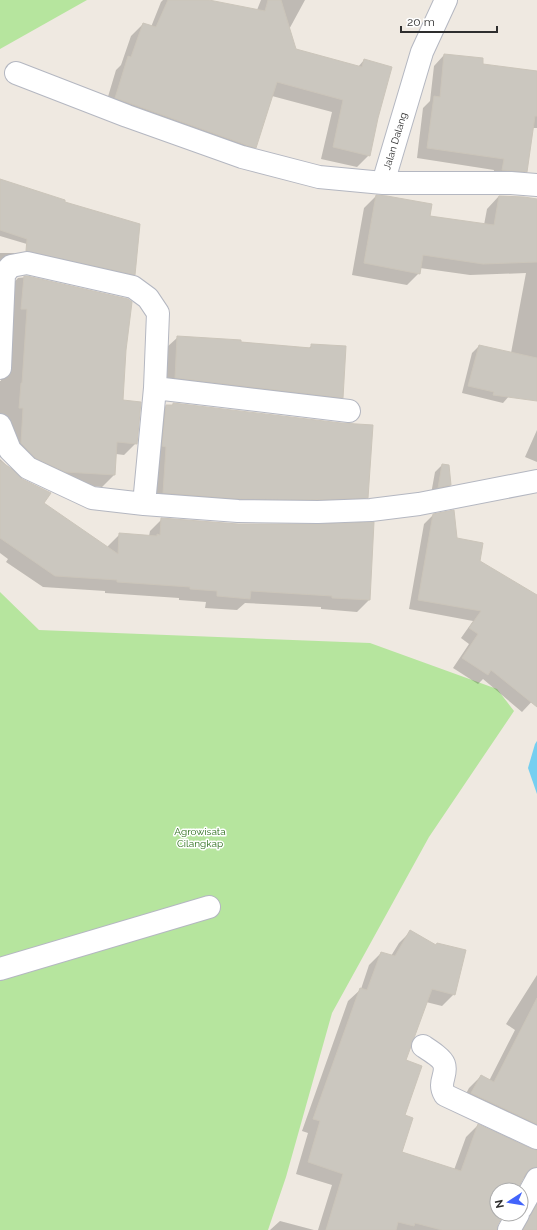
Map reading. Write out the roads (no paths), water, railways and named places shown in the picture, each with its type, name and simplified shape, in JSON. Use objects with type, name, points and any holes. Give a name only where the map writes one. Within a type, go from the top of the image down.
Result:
[{"type":"street","name":"Jalan Dalang","points":[[446,0],[422,52],[383,183],[512,183],[537,185]]},
{"type":"street","points":[[16,73],[127,116],[242,157],[319,177],[383,183]]},
{"type":"street","points":[[0,368],[4,274],[12,266],[27,264],[133,286],[148,298],[158,314],[156,388],[144,504]]},
{"type":"street","points":[[156,388],[349,411]]},
{"type":"street","points":[[0,425],[10,450],[28,468],[92,498],[144,504],[238,511],[318,512],[371,510],[419,504],[537,481]]},
{"type":"street","points":[[0,969],[209,907]]},
{"type":"street","points":[[423,1046],[444,1063],[445,1068],[442,1087],[445,1094],[537,1138]]},
{"type":"street","points":[[529,1194],[537,1179]]},
{"type":"water","points":[[537,741],[537,794],[528,768]]},
{"type":"park label","name":"Agrowisata Cilangkap","points":[[200,836]]}]
